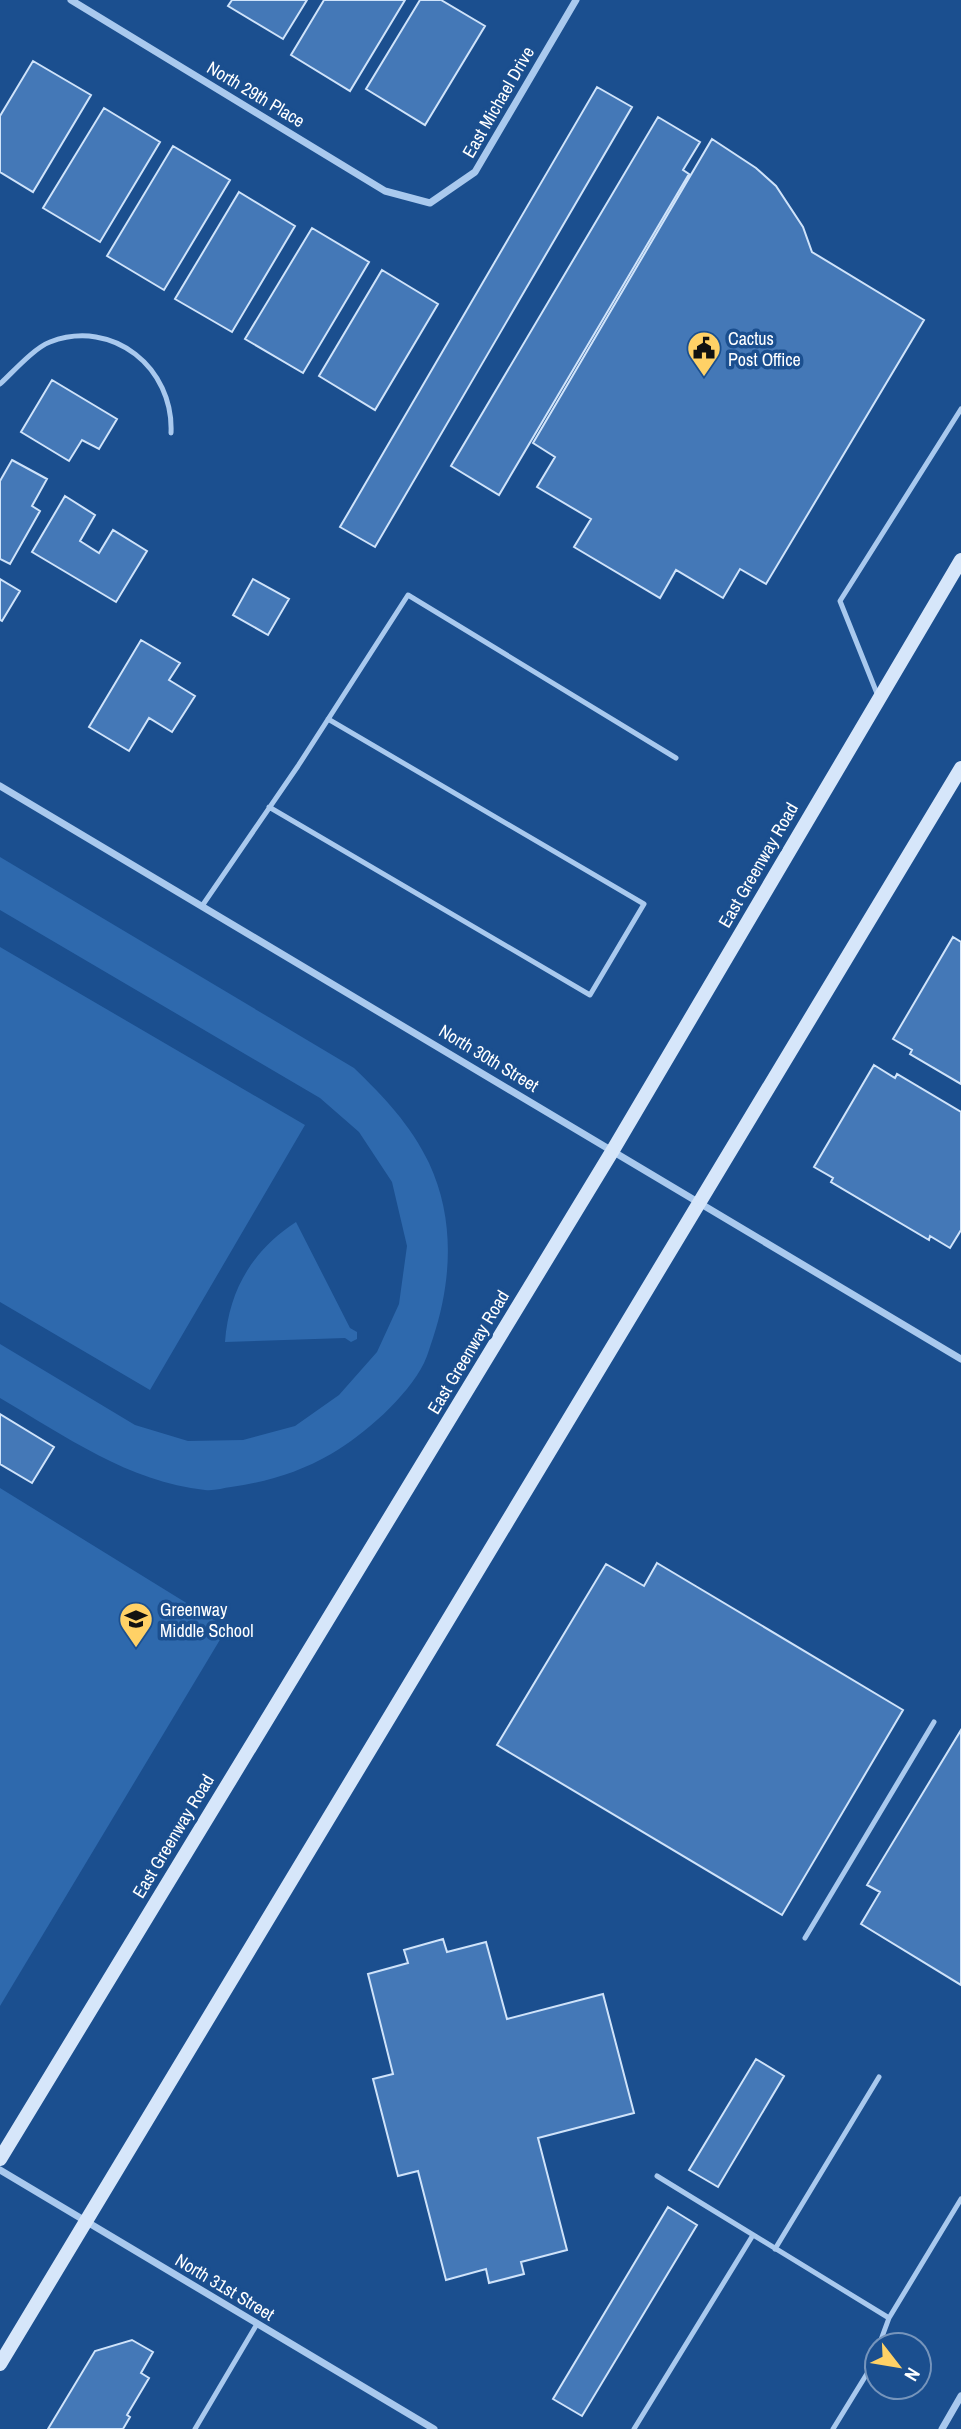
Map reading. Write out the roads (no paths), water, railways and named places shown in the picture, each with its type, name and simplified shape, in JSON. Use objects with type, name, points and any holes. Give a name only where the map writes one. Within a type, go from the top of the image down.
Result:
[{"type":"main road","name":"East Greenway Road","points":[[0,2159],[613,1150],[961,560]]},
{"type":"main road","points":[[0,2364],[961,768]]},
{"type":"street","name":"North 29th Place","points":[[71,0],[386,191],[430,203]]},
{"type":"street","name":"East Michael Drive","points":[[430,203],[475,173],[576,0]]},
{"type":"street","name":"North 30th Street","points":[[0,786],[961,1359]]},
{"type":"street","name":"North 31st Street","points":[[0,2170],[434,2429]]},
{"type":"street","points":[[942,2429],[961,2396]]},
{"type":"lane","points":[[0,384],[48,342],[77,336],[110,340],[138,354],[160,381],[172,415],[171,433]]},
{"type":"lane","points":[[879,698],[840,601],[961,409]]},
{"type":"lane","points":[[202,906],[408,595],[676,758]]},
{"type":"lane","points":[[269,807],[590,995],[644,904],[328,719]]},
{"type":"lane","points":[[805,1938],[934,1722]]},
{"type":"lane","points":[[775,2249],[879,2077]]},
{"type":"lane","points":[[657,2176],[889,2318]]},
{"type":"lane","points":[[884,2331],[889,2318],[961,2199]]},
{"type":"lane","points":[[634,2429],[753,2235]]},
{"type":"lane","points":[[195,2429],[257,2324]]},
{"type":"lane","points":[[833,2429],[863,2380]]},
{"type":"place","name":"Cactus Post Office","points":[[704,378]]},
{"type":"place","name":"Greenway Middle School","points":[[136,1649]]}]
